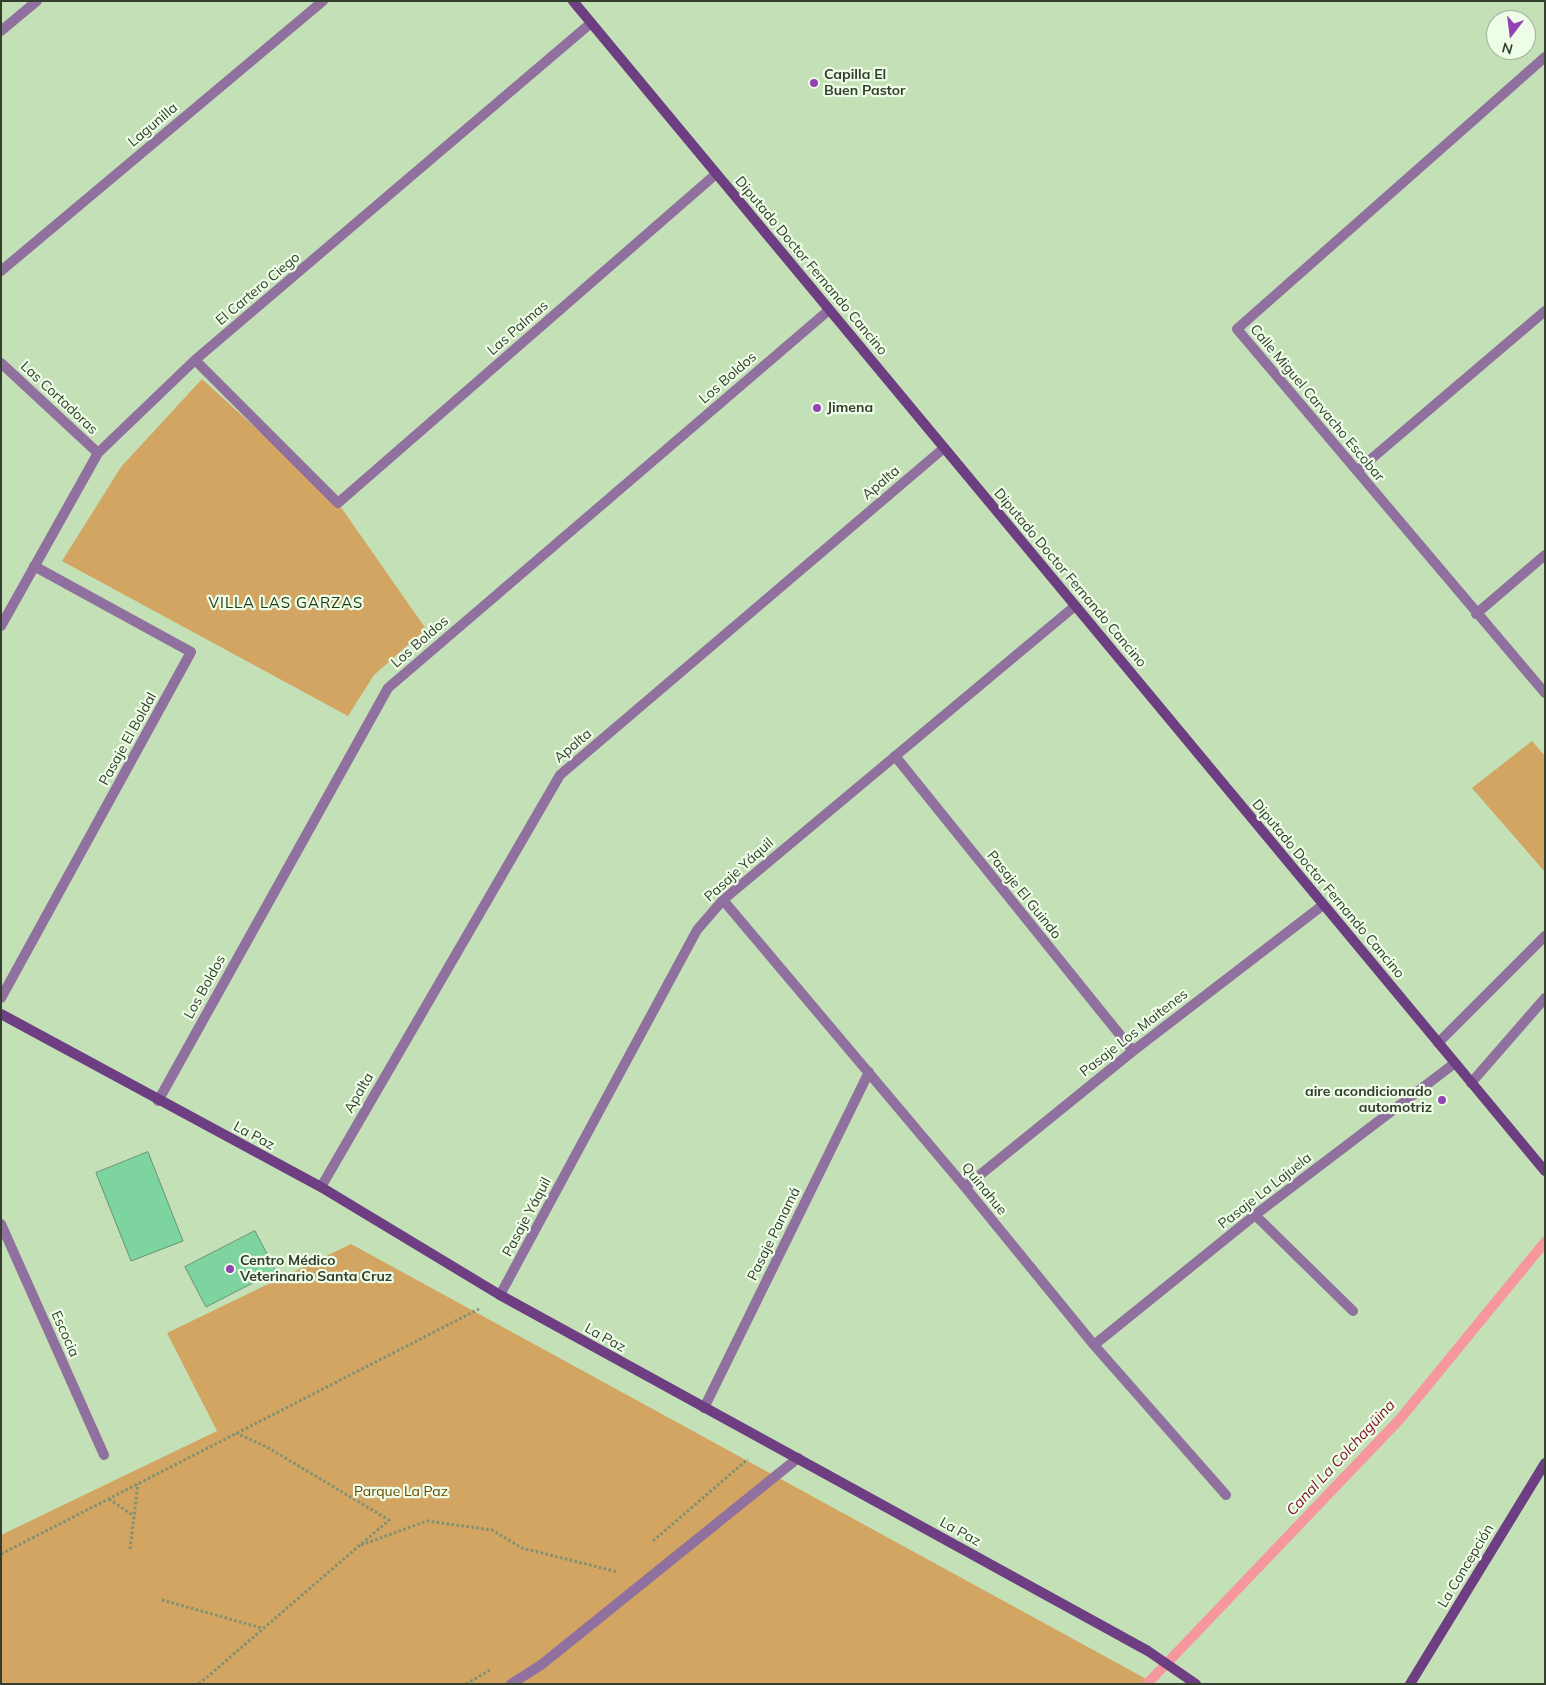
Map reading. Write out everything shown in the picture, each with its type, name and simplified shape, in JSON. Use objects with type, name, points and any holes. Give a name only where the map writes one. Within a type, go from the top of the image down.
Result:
[{"type":"street","points":[[1,31],[37,1]]},
{"type":"street","name":"Lagunilla","points":[[1,271],[323,1]]},
{"type":"street","name":"Diputado Doctor Fernando Cancino","points":[[573,1],[1545,1171]]},
{"type":"street","name":"El Cartero Ciego","points":[[1,626],[98,453],[195,360],[591,23]]},
{"type":"street","name":"Calle Miguel Carvacho Escobar","points":[[1545,57],[1236,329],[1545,693]]},
{"type":"street","name":"Las Palmas","points":[[195,360],[338,503],[716,174]]},
{"type":"street","name":"Los Boldos","points":[[158,1100],[388,688],[829,310]]},
{"type":"street","points":[[1356,471],[1545,311]]},
{"type":"street","name":"Las Cortadoras","points":[[1,363],[98,453]]},
{"type":"street","name":"Apalta","points":[[321,1187],[560,775],[944,448]]},
{"type":"street","points":[[1476,614],[1545,555]]},
{"type":"street","name":"Pasaje El Boldal","points":[[1,998],[192,652],[34,566]]},
{"type":"street","name":"Pasaje Yáquil","points":[[500,1296],[697,930],[723,900],[1076,606]]},
{"type":"street","name":"Pasaje El Guindo","points":[[895,756],[1133,1051]]},
{"type":"street","name":"Quinahue","points":[[723,900],[965,1187],[1094,1345],[1226,1495]]},
{"type":"street","name":"Pasaje Los Maitenes","points":[[965,1187],[1133,1051],[1323,905]]},
{"type":"street","points":[[1438,1043],[1545,936]]},
{"type":"street","points":[[1471,1083],[1545,998]]},
{"type":"street","name":"La Paz","points":[[1,1014],[321,1187],[500,1296],[1148,1651],[1196,1684]]},
{"type":"street","name":"Pasaje La Lajuela","points":[[1094,1345],[1255,1215],[1455,1063]]},
{"type":"street","name":"Pasaje Panamá","points":[[704,1408],[869,1072]]},
{"type":"street","points":[[1255,1215],[1353,1311]]},
{"type":"street","name":"Escocia","points":[[1,1224],[104,1455]]},
{"type":"street","points":[[511,1684],[541,1665],[798,1458]]},
{"type":"street","name":"La Concepción","points":[[1410,1684],[1545,1463]]},
{"type":"path","points":[[1,1554],[484,1306]]},
{"type":"path","points":[[199,1684],[389,1520],[268,1447],[236,1433]]},
{"type":"path","points":[[647,1547],[755,1453]]},
{"type":"path","points":[[130,1549],[138,1484]]},
{"type":"path","points":[[109,1499],[134,1516]]},
{"type":"path","points":[[358,1546],[427,1521],[492,1530],[522,1548],[618,1572]]},
{"type":"path","points":[[611,1578],[626,1566]]},
{"type":"path","points":[[162,1600],[263,1628]]},
{"type":"path","points":[[466,1684],[496,1666]]},
{"type":"green space","points":[[202,379],[338,503],[426,629],[374,675],[348,716],[62,561],[121,467]]},
{"type":"green space","points":[[1532,741],[1545,756],[1545,872],[1472,788]]},
{"type":"green space","name":"Parque La Paz","points":[[351,1244],[1150,1681],[1147,1684],[1,1684],[1,1535],[217,1431],[167,1333]]},
{"type":"building","points":[[148,1152],[183,1241],[131,1261],[96,1173]]},
{"type":"building","name":"Centro Médico Veterinario Santa Cruz","points":[[255,1231],[276,1271],[206,1307],[185,1267]]},
{"type":"waterway","name":"Canal La Colchagüina","points":[[1147,1684],[1400,1419],[1545,1242]]},
{"type":"place","name":"Capilla El Buen Pastor","points":[[814,83]]},
{"type":"place","name":"Jimena","points":[[817,408]]},
{"type":"place","name":"aire acondicionado automotriz","points":[[1442,1100]]},
{"type":"place","name":"Centro Médico Veterinario Santa Cruz","points":[[230,1269]]},
{"type":"district","name":"VILLA LAS GARZAS","points":[[286,603]]}]
